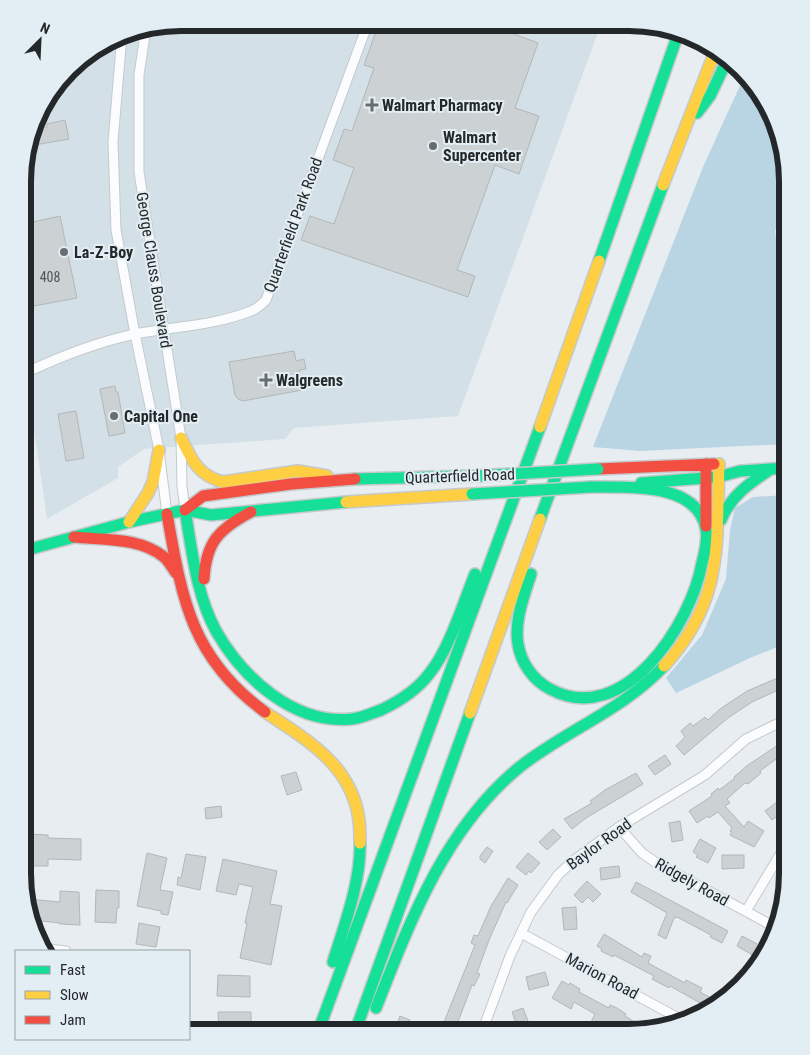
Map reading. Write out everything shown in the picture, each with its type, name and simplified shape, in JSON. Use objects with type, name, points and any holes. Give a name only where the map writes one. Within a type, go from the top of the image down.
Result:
[{"type":"main road","points":[[629,173],[671,37]]},
{"type":"main road","points":[[321,1024],[549,404],[676,39]]},
{"type":"main road","points":[[358,1024],[578,413],[684,128],[713,57]]},
{"type":"main road","points":[[684,128],[710,96],[724,65]]},
{"type":"main road","points":[[185,510],[204,602],[217,631],[232,656],[252,677],[285,703],[307,713],[336,719],[352,719],[369,715],[389,707],[406,697],[435,668],[549,404]]},
{"type":"main road","points":[[578,413],[516,629],[517,647],[522,660],[531,674],[544,686],[558,694],[572,698],[602,696],[614,691],[642,671],[672,637],[685,614],[695,592],[706,545],[712,529],[729,502],[735,495],[772,469]]},
{"type":"main road","points":[[181,438],[195,465],[202,474],[222,482],[298,472],[349,479]]},
{"type":"main road","points":[[129,522],[153,482],[159,450]]},
{"type":"main road","points":[[369,1024],[417,910],[450,846],[466,824],[506,780],[528,761],[651,679],[682,644],[707,595],[714,571],[706,464]]},
{"type":"main road","name":"Quarterfield Road","points":[[31,549],[129,522],[185,510],[203,496],[273,486],[349,479],[478,476],[706,464],[719,464],[740,471]]},
{"type":"main road","points":[[712,529],[719,464]]},
{"type":"main road","name":"Quarterfield Road","points":[[185,510],[211,516],[348,502],[718,477],[740,471],[779,469]]},
{"type":"main road","points":[[591,487],[661,490],[672,493],[689,502],[712,529]]},
{"type":"main road","points":[[204,602],[204,567],[209,546],[215,537],[226,527],[251,512]]},
{"type":"main road","points":[[167,514],[185,608],[195,633],[206,652],[234,688],[252,703],[315,746],[332,762],[345,779],[355,799],[360,820],[359,866],[344,924],[313,1024]]},
{"type":"main road","points":[[74,537],[133,543],[144,546],[165,558],[178,575]]},
{"type":"street","name":"Quarterfield Park Road","points":[[31,370],[47,362],[135,334],[234,316],[253,310],[266,300],[365,31]]},
{"type":"street","name":"George Clauss Boulevard","points":[[145,36],[139,75],[139,172],[181,438],[182,486],[185,510]]},
{"type":"street","name":"George Clauss Boulevard","points":[[121,44],[113,142],[116,230],[159,450],[167,514]]},
{"type":"street","name":"Baylor Road","points":[[485,1024],[510,956],[521,933],[536,906],[558,875],[572,861],[619,827],[705,775],[746,739],[778,723]]},
{"type":"street","name":"Ridgely Road","points":[[619,827],[642,853],[655,862],[770,924]]},
{"type":"street","points":[[746,912],[778,858]]},
{"type":"street","name":"Marion Road","points":[[521,933],[676,1016]]},
{"type":"shaded area","points":[[181,31],[598,31],[458,416],[294,428],[285,439],[144,449],[118,467],[118,478],[47,519],[31,408],[31,181],[36,142],[51,106],[68,82],[82,68],[106,51],[133,39]]},
{"type":"shaded area","points":[[742,82],[754,98],[763,115],[774,142],[777,161],[779,220],[775,231],[779,253],[779,444],[640,451],[593,447],[703,167]]},
{"type":"shaded area","points":[[779,495],[778,647],[676,693],[666,678],[702,635],[726,579],[730,530],[735,508],[753,497]]},
{"type":"building","name":"Walmart Supercenter","points":[[376,31],[506,31],[538,43],[515,108],[539,116],[519,174],[495,165],[457,270],[475,276],[468,297],[301,240],[310,216],[334,224],[354,168],[333,160],[344,129],[352,131],[374,68],[364,65]]},
{"type":"building","points":[[65,120],[69,139],[36,145],[41,128],[47,127],[47,124]]},
{"type":"building","points":[[60,216],[77,298],[34,306],[31,291],[31,222]]},
{"type":"building","name":"Walgreens","points":[[294,351],[296,361],[304,359],[306,369],[299,370],[302,390],[243,401],[238,399],[235,395],[229,362]]},
{"type":"building","name":"Capital One","points":[[115,386],[116,392],[118,392],[125,433],[109,436],[100,389]]},
{"type":"building","points":[[76,411],[84,458],[66,461],[58,414]]},
{"type":"building","points":[[778,678],[778,690],[752,702],[728,718],[684,755],[676,746],[685,737],[681,731],[690,723],[693,726],[705,717],[708,720],[720,709],[747,691]]},
{"type":"building","points":[[778,745],[778,758],[760,771],[761,773],[748,784],[745,783],[727,799],[730,803],[725,806],[744,827],[748,821],[764,831],[754,847],[730,835],[732,828],[718,812],[697,823],[689,811],[712,796],[711,794],[735,778],[748,765]]},
{"type":"building","points":[[665,755],[671,764],[655,775],[648,766]]},
{"type":"building","points":[[296,772],[302,790],[287,795],[281,776]]},
{"type":"building","points":[[636,773],[643,784],[586,818],[572,829],[564,819],[592,803],[590,801],[605,790]]},
{"type":"building","points":[[778,801],[778,816],[772,820],[765,811]]},
{"type":"building","points":[[221,806],[222,817],[206,819],[205,808]]},
{"type":"building","points":[[680,821],[683,840],[672,842],[669,823]]},
{"type":"building","points":[[553,829],[561,837],[547,850],[539,842]]},
{"type":"building","points":[[31,834],[48,835],[48,838],[81,839],[81,860],[48,859],[48,866],[31,866]]},
{"type":"building","points":[[700,839],[716,848],[708,863],[696,857],[698,855],[693,852]]},
{"type":"building","points":[[487,847],[493,851],[485,863],[480,859],[480,856]]},
{"type":"building","points":[[147,853],[167,858],[160,890],[173,892],[168,915],[161,914],[161,911],[137,906]]},
{"type":"building","points":[[528,853],[540,863],[531,873],[529,871],[526,875],[516,867]]},
{"type":"building","points":[[186,854],[206,857],[200,890],[177,885],[178,877],[181,878]]},
{"type":"building","points":[[722,855],[744,855],[744,868],[722,869]]},
{"type":"building","points":[[223,859],[277,871],[270,904],[282,906],[271,965],[240,958],[253,887],[239,884],[236,895],[216,891]]},
{"type":"building","points":[[619,866],[620,877],[601,880],[600,868]]},
{"type":"building","points":[[508,878],[518,885],[506,902],[489,940],[477,973],[480,974],[474,986],[472,985],[457,1024],[443,1024],[475,945],[471,943],[474,935],[478,936],[491,906]]},
{"type":"building","points":[[587,881],[601,894],[593,902],[588,897],[582,903],[574,895]]},
{"type":"building","points":[[636,882],[728,931],[722,943],[677,917],[674,918],[666,939],[658,935],[667,913],[631,892]]},
{"type":"building","points":[[96,890],[119,891],[119,908],[117,908],[116,923],[95,922]]},
{"type":"building","points":[[60,891],[79,892],[80,925],[39,921],[34,900],[60,902]]},
{"type":"building","points":[[576,907],[577,929],[564,930],[562,908]]},
{"type":"building","points":[[139,923],[160,927],[156,947],[136,944]]},
{"type":"building","points":[[604,934],[642,957],[644,953],[651,956],[648,963],[685,983],[686,980],[702,988],[700,992],[713,999],[702,1004],[670,986],[669,988],[652,979],[654,976],[614,955],[613,957],[601,951],[602,949],[597,946]]},
{"type":"building","points":[[742,936],[759,945],[754,956],[737,946]]},
{"type":"building","points":[[545,972],[549,985],[529,990],[526,977]]},
{"type":"building","points":[[218,975],[250,976],[250,997],[217,996]]},
{"type":"building","points":[[562,981],[569,985],[570,983],[580,989],[579,992],[609,1008],[610,1005],[617,1008],[637,1023],[590,1024],[595,1014],[574,1002],[571,1009],[552,998]]},
{"type":"building","points":[[523,1008],[529,1024],[516,1024],[512,1012]]},
{"type":"building","points":[[218,1012],[251,1012],[251,1024],[219,1024]]},
{"type":"building","points":[[400,1016],[410,1020],[409,1024],[397,1024]]},
{"type":"traffic: fast","points":[[599,261],[676,39]]},
{"type":"traffic: fast","points":[[697,113],[710,96],[724,65]]},
{"type":"traffic: fast","points":[[540,519],[663,185]]},
{"type":"traffic: fast","points":[[321,1024],[540,427]]},
{"type":"traffic: fast","points":[[477,476],[598,469]]},
{"type":"traffic: fast","points":[[721,520],[730,503],[749,485],[771,469]]},
{"type":"traffic: fast","points":[[641,483],[718,477],[740,471],[779,469]]},
{"type":"traffic: fast","points":[[355,479],[477,476]]},
{"type":"traffic: fast","points":[[531,574],[517,626],[518,644],[522,658],[533,676],[550,689],[577,698],[603,695],[628,683],[650,664],[669,640],[684,614],[695,588],[704,555],[707,533],[700,513],[689,502],[659,490],[591,487]]},
{"type":"traffic: fast","points":[[472,494],[591,487]]},
{"type":"traffic: fast","points":[[31,549],[129,522],[185,510],[211,515],[346,502]]},
{"type":"traffic: fast","points":[[185,510],[199,587],[209,617],[227,649],[240,665],[272,695],[310,714],[331,719],[359,718],[381,710],[414,690],[424,680],[443,652],[475,574]]},
{"type":"traffic: fast","points":[[376,1008],[417,909],[451,846],[471,817],[495,790],[521,766],[631,695],[664,666]]},
{"type":"traffic: fast","points":[[358,1024],[470,713]]},
{"type":"traffic: fast","points":[[333,962],[355,888],[360,858],[360,843]]},
{"type":"traffic: slow","points":[[663,185],[713,57]]},
{"type":"traffic: slow","points":[[540,427],[599,261]]},
{"type":"traffic: slow","points":[[181,438],[196,465],[207,475],[222,482],[298,471],[327,476]]},
{"type":"traffic: slow","points":[[129,522],[153,482],[159,450]]},
{"type":"traffic: slow","points":[[664,666],[683,642],[697,618],[707,595],[716,547],[719,464]]},
{"type":"traffic: slow","points":[[346,502],[472,494]]},
{"type":"traffic: slow","points":[[470,713],[540,519]]},
{"type":"traffic: slow","points":[[265,712],[311,744],[337,769],[355,801],[359,820],[360,843]]},
{"type":"traffic: jam","points":[[706,464],[706,526]]},
{"type":"traffic: jam","points":[[598,469],[714,464]]},
{"type":"traffic: jam","points":[[185,510],[203,496],[291,484],[355,479]]},
{"type":"traffic: jam","points":[[204,579],[208,555],[216,538],[230,524],[251,512]]},
{"type":"traffic: jam","points":[[167,514],[185,600],[205,648],[240,691],[265,712]]},
{"type":"traffic: jam","points":[[74,537],[121,541],[144,546],[164,557],[176,573]]},
{"type":"place","name":"Walmart Pharmacy","points":[[372,105]]},
{"type":"place","name":"Walmart Supercenter","points":[[433,146]]},
{"type":"place","name":"La-Z-Boy","points":[[64,252]]},
{"type":"place","name":"Walgreens","points":[[266,380]]},
{"type":"place","name":"Capital One","points":[[114,416]]}]
